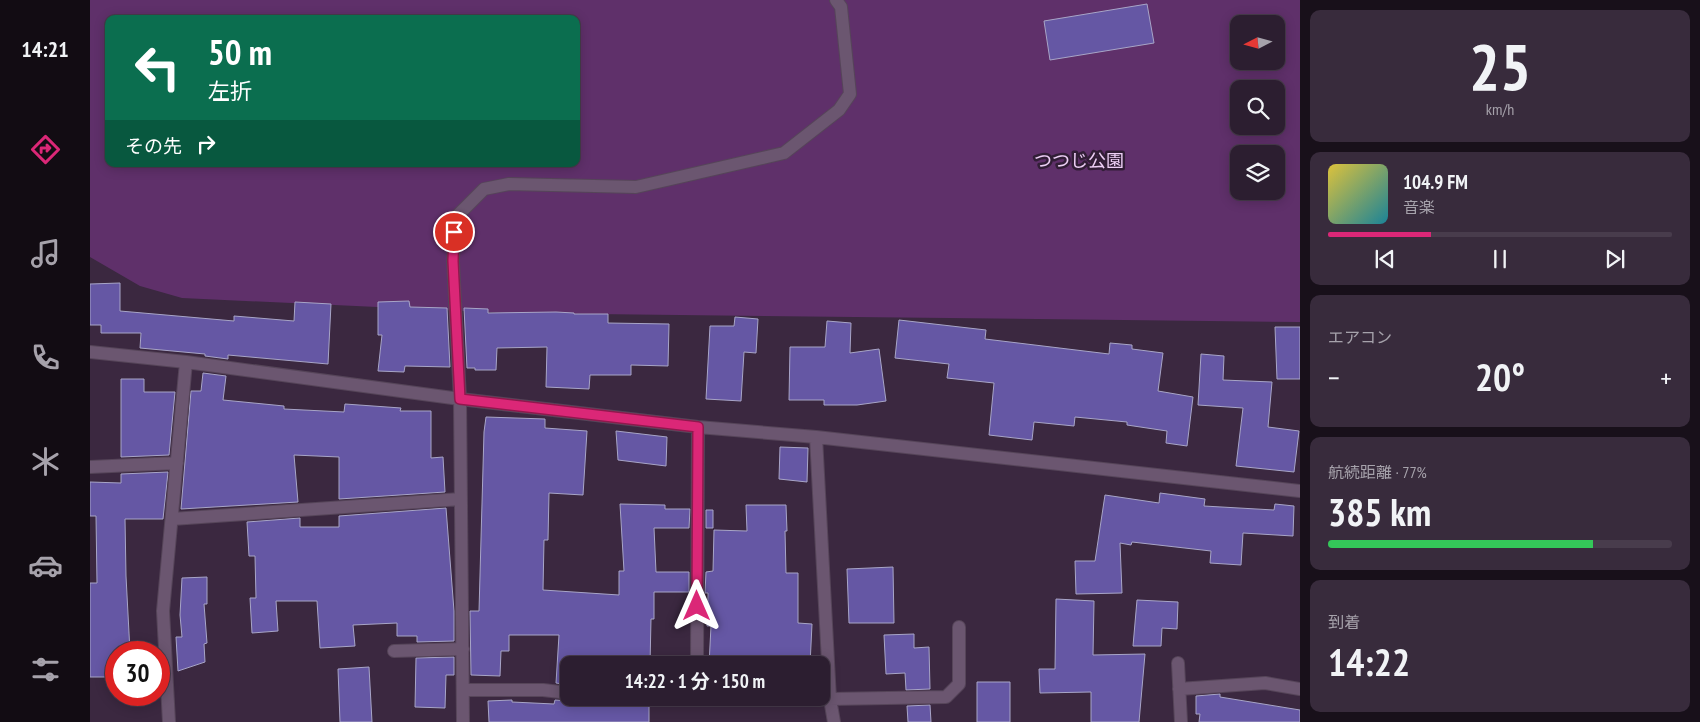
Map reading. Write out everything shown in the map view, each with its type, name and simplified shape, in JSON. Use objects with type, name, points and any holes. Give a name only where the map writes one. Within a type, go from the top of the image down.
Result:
[{"type":"street","points":[[463,722],[460,399],[453,261],[455,218],[484,189],[509,184],[636,187],[784,153],[839,110],[850,94],[841,7],[836,0]]},
{"type":"street","points":[[90,352],[186,362],[460,399],[698,427],[816,437],[1300,491]]},
{"type":"street","points":[[168,722],[163,611],[186,362]]},
{"type":"street","points":[[697,656],[698,427]]},
{"type":"street","points":[[816,437],[828,656]]},
{"type":"street","points":[[90,467],[178,464]]},
{"type":"street","points":[[172,519],[461,499]]},
{"type":"street","points":[[834,722],[830,699],[946,697],[959,684],[960,627]]},
{"type":"street","points":[[394,651],[463,649]]},
{"type":"street","points":[[1178,663],[1181,722]]},
{"type":"street","points":[[1179,689],[1266,683],[1300,689]]},
{"type":"street","points":[[463,690],[543,690],[560,692]]},
{"type":"green space","name":"つつじ公園","points":[[90,0],[1300,0],[1300,322],[506,313],[182,298],[140,286],[90,257]]},
{"type":"building","points":[[1147,4],[1154,43],[1050,60],[1044,21]]},
{"type":"building","points":[[120,283],[120,311],[234,321],[234,316],[294,321],[295,302],[331,304],[328,364],[228,355],[228,359],[205,356],[205,354],[140,348],[141,333],[101,333],[101,325],[90,325],[90,284]]},
{"type":"building","points":[[409,301],[410,307],[447,308],[450,367],[405,366],[404,372],[378,371],[382,335],[378,335],[378,302]]},
{"type":"building","points":[[464,308],[488,309],[488,313],[556,312],[608,314],[608,323],[669,324],[668,366],[631,365],[631,375],[590,375],[589,389],[546,387],[547,347],[497,348],[496,370],[467,368]]},
{"type":"building","points":[[735,317],[758,319],[756,353],[744,352],[741,401],[706,399],[710,326],[734,326]]},
{"type":"building","points":[[899,320],[986,330],[985,339],[1109,354],[1110,343],[1132,345],[1132,349],[1163,353],[1158,391],[1193,397],[1187,446],[1166,443],[1167,431],[1127,425],[1127,422],[1075,417],[1074,426],[1034,422],[1032,440],[989,435],[994,383],[947,378],[949,364],[895,358]]},
{"type":"building","points":[[827,321],[851,323],[850,353],[879,349],[886,401],[857,405],[824,405],[824,400],[789,400],[790,347],[825,347]]},
{"type":"building","points":[[1275,327],[1300,327],[1300,379],[1277,379]]},
{"type":"building","points":[[1201,354],[1224,356],[1223,380],[1272,382],[1268,427],[1299,431],[1294,472],[1236,466],[1243,408],[1198,405]]},
{"type":"building","points":[[203,373],[226,376],[223,400],[284,406],[284,409],[344,412],[345,404],[401,408],[400,411],[431,411],[431,458],[443,457],[445,492],[339,499],[339,457],[294,455],[298,502],[181,509],[191,391],[201,391]]},
{"type":"building","points":[[121,379],[144,379],[144,392],[175,392],[169,455],[121,457]]},
{"type":"building","points":[[486,417],[545,419],[545,428],[587,431],[583,495],[549,493],[548,540],[544,540],[543,590],[619,595],[619,571],[624,571],[620,504],[665,505],[665,509],[690,509],[689,528],[654,528],[656,572],[689,572],[689,592],[654,592],[654,619],[651,619],[650,656],[560,656],[560,684],[556,683],[559,635],[509,635],[509,651],[501,651],[500,676],[471,675],[470,611],[479,611]]},
{"type":"building","points":[[616,431],[667,437],[666,466],[618,460]]},
{"type":"building","points":[[780,447],[808,448],[807,482],[779,479]]},
{"type":"building","points":[[168,472],[163,519],[125,519],[129,641],[105,641],[105,677],[90,677],[90,583],[97,583],[96,516],[90,516],[90,482],[121,483],[121,474]]},
{"type":"building","points":[[1160,493],[1205,499],[1204,506],[1274,510],[1275,504],[1294,506],[1293,536],[1243,533],[1241,565],[1210,563],[1211,551],[1132,542],[1131,545],[1120,543],[1122,593],[1076,594],[1075,561],[1095,561],[1105,495],[1159,503]]},
{"type":"building","points":[[746,505],[786,505],[786,573],[798,573],[798,623],[812,624],[810,656],[709,656],[711,626],[707,626],[708,593],[705,593],[706,572],[713,571],[714,530],[747,531]]},
{"type":"building","points":[[446,508],[454,611],[454,641],[417,642],[417,636],[397,636],[397,623],[353,625],[355,646],[320,648],[317,601],[276,601],[278,631],[252,633],[250,598],[256,598],[255,556],[249,556],[247,522],[300,518],[300,527],[339,527],[339,516]]},
{"type":"building","points":[[706,510],[713,510],[713,528],[706,528]]},
{"type":"building","points":[[893,567],[894,623],[849,623],[847,569]]},
{"type":"building","points":[[207,577],[207,604],[204,604],[207,643],[204,644],[205,662],[178,671],[176,637],[182,637],[180,615],[182,578]]},
{"type":"building","points":[[1056,599],[1094,601],[1093,655],[1145,654],[1139,722],[1091,722],[1091,692],[1040,693],[1039,669],[1055,669]]},
{"type":"building","points":[[1137,600],[1178,602],[1177,629],[1162,628],[1161,646],[1133,646]]},
{"type":"building","points":[[914,634],[914,648],[929,647],[930,689],[906,690],[905,673],[886,674],[884,635]]},
{"type":"building","points":[[454,657],[454,675],[446,675],[445,708],[415,707],[416,658]]},
{"type":"building","points":[[369,667],[372,722],[340,722],[338,669]]},
{"type":"building","points":[[977,682],[1010,682],[1010,722],[977,722]]},
{"type":"building","points":[[1220,694],[1220,697],[1300,710],[1300,722],[1199,722],[1200,714],[1196,714],[1196,696]]},
{"type":"building","points":[[512,700],[512,702],[554,704],[555,700],[560,700],[560,706],[649,706],[649,722],[489,722],[488,701]]},
{"type":"building","points":[[930,705],[931,722],[908,722],[907,706]]},
{"type":"route","points":[[454,232],[453,261],[460,399],[698,427],[697,606]]}]
